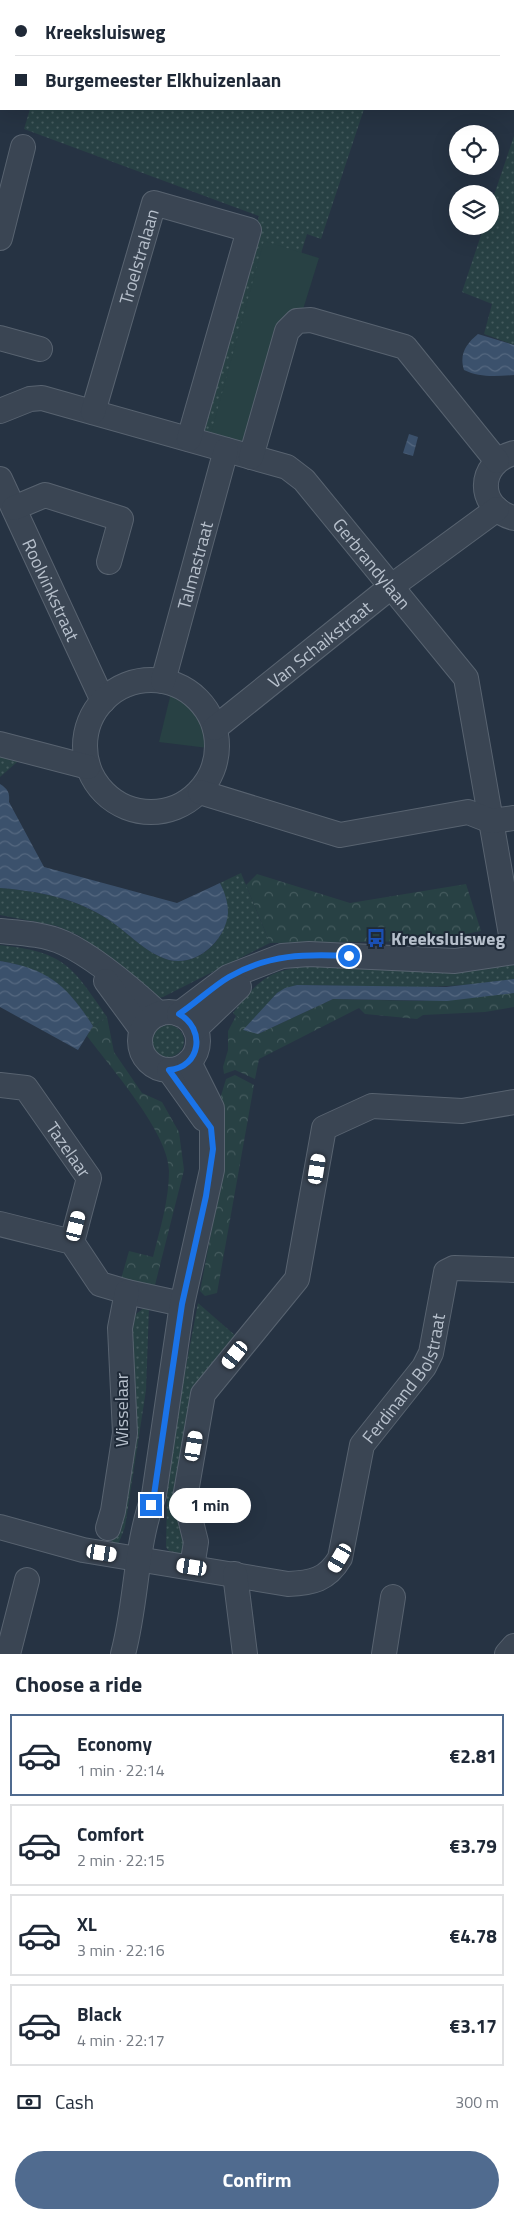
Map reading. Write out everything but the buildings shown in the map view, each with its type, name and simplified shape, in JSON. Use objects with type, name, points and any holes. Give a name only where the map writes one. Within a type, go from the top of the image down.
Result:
[{"type":"street","points":[[0,238],[23,147]]},
{"type":"street","name":"Troelstralaan","points":[[93,412],[154,203],[249,230],[189,439]]},
{"type":"street","points":[[251,457],[287,331],[297,321],[311,320],[405,347],[505,457],[491,467],[486,482],[488,498],[505,514]]},
{"type":"street","points":[[0,338],[40,349]]},
{"type":"street","name":"Gerbrandylaan","points":[[0,411],[30,399],[42,398],[287,467],[304,480],[466,678],[503,820],[513,944]]},
{"type":"street","name":"Talmastraat","points":[[163,681],[226,450]]},
{"type":"street","name":"Roolvinkstraat","points":[[0,479],[103,701]]},
{"type":"street","points":[[14,508],[45,496],[121,519],[109,562]]},
{"type":"street","name":"Van Schaikstraat","points":[[215,728],[392,586],[505,514]]},
{"type":"street","points":[[163,681],[178,685],[189,692],[205,708],[215,728],[218,751],[212,773],[200,792],[182,806],[160,813],[137,812],[116,803],[98,787],[88,767],[85,749],[86,732],[93,715],[103,701],[117,690],[133,683],[163,681]]},
{"type":"street","points":[[0,744],[88,767]]},
{"type":"street","points":[[200,792],[340,835],[468,812],[503,820]]},
{"type":"street","points":[[0,931],[37,935],[64,943],[140,997],[197,1046],[179,1066]]},
{"type":"street","points":[[179,1066],[151,1064],[141,1048],[169,1022],[259,964],[282,956],[309,954],[429,958],[452,947],[513,944]]},
{"type":"street","points":[[123,1654],[131,1624],[147,1594],[146,1559],[158,1517],[154,1495],[182,1304],[212,1170],[211,1128],[179,1066]]},
{"type":"street","name":"Tazelaar","points":[[0,1085],[26,1088],[89,1178],[72,1242]]},
{"type":"street","points":[[192,1567],[196,1542],[185,1498],[203,1394],[297,1280],[324,1128],[372,1106],[462,1111],[514,1102]]},
{"type":"street","points":[[0,1224],[72,1242],[100,1284],[182,1304]]},
{"type":"street","name":"Ferdinand Bolstraat","points":[[146,1559],[288,1584],[309,1583],[322,1579],[332,1570],[340,1558],[362,1445],[424,1367],[431,1353],[446,1272],[454,1268],[514,1270]]},
{"type":"street","name":"Wisselaar","points":[[108,1528],[113,1511],[125,1432],[120,1328],[127,1292]]},
{"type":"street","points":[[0,1527],[83,1550],[146,1559]]},
{"type":"street","points":[[235,1574],[245,1654]]},
{"type":"street","points":[[8,1654],[28,1580]]},
{"type":"street","points":[[384,1654],[393,1597]]},
{"type":"street","points":[[507,1654],[514,1646]]},
{"type":"green space","points":[[30,110],[364,110],[321,239],[307,234],[242,442],[200,431],[259,216],[24,129]]},
{"type":"green space","points":[[514,136],[514,345],[484,334],[492,304],[462,292],[481,235],[499,235],[499,185],[497,185]]},
{"type":"green space","points":[[264,241],[319,258],[259,451],[210,437]]},
{"type":"green space","points":[[179,686],[196,699],[207,712],[213,728],[216,749],[159,742],[171,693]]},
{"type":"green space","points":[[0,750],[24,756],[0,777]]},
{"type":"green space","points":[[241,873],[270,943],[163,997],[153,999],[80,936],[57,926],[0,915],[0,888],[56,897],[96,912],[160,957],[178,961],[187,960],[204,953],[222,932],[227,908],[220,883]]},
{"type":"green space","points":[[257,874],[350,903],[466,884],[481,931],[430,941],[270,943],[246,885]]},
{"type":"green space","points":[[0,945],[39,952],[65,964],[85,985],[107,1017],[93,1026],[75,1001],[55,982],[31,969],[0,961]]},
{"type":"green space","points":[[514,965],[514,979],[487,983],[406,987],[297,985],[277,993],[247,1027],[233,1013],[249,993],[263,980],[291,968],[305,966],[465,972]]},
{"type":"green space","points":[[514,993],[514,1007],[485,1012],[423,1015],[417,1019],[365,1014],[359,1008],[259,1059],[255,1079],[235,1070],[224,1074],[223,1067],[228,1050],[228,1031],[236,1016],[258,1034],[333,999],[421,1001]]},
{"type":"green space","points":[[107,1017],[114,1052],[142,1093],[162,1102],[179,1132],[184,1170],[155,1285],[148,1286],[121,1279],[129,1251],[153,1257],[164,1214],[169,1171],[159,1138],[149,1120],[123,1082],[87,1036],[93,1026]]},
{"type":"green space","points":[[168,1025],[174,1026],[179,1030],[183,1035],[183,1047],[179,1052],[174,1056],[168,1057],[162,1056],[157,1052],[153,1047],[152,1041],[153,1035],[157,1030],[162,1026]]},
{"type":"green space","points":[[235,1075],[254,1085],[217,1293],[205,1296],[200,1291],[220,1187],[217,1109],[226,1079]]},
{"type":"green space","points":[[198,1303],[237,1337],[200,1383],[183,1555],[169,1551],[166,1547],[167,1493],[175,1424]]},
{"type":"green space","points":[[144,1308],[149,1308],[146,1390],[125,1527],[116,1550],[109,1548],[117,1526],[132,1317]]},
{"type":"water","points":[[478,334],[514,345],[514,375],[482,375],[464,370],[463,354],[470,342]]},
{"type":"water","points":[[409,434],[418,437],[413,456],[403,453]]},
{"type":"water","points":[[0,784],[8,792],[9,802],[44,867],[177,903],[220,883],[226,898],[228,913],[222,933],[216,942],[199,955],[190,959],[169,960],[152,953],[109,920],[84,906],[57,897],[29,891],[0,888]]},
{"type":"water","points":[[0,961],[17,964],[44,975],[65,990],[74,1000],[93,1026],[78,1050],[0,1007]]},
{"type":"water","points":[[514,979],[514,993],[447,1001],[333,999],[258,1034],[243,1030],[277,993],[285,988],[297,985],[446,987]]},
{"type":"place","name":"Kreeksluisweg","points":[[376,938]]},
{"type":"route","points":[[151,1505],[182,1304],[212,1170],[211,1128],[169,1070],[176,1069],[189,1062],[197,1046],[195,1029],[186,1018],[179,1014],[228,978],[282,956],[309,954],[349,956]]}]
